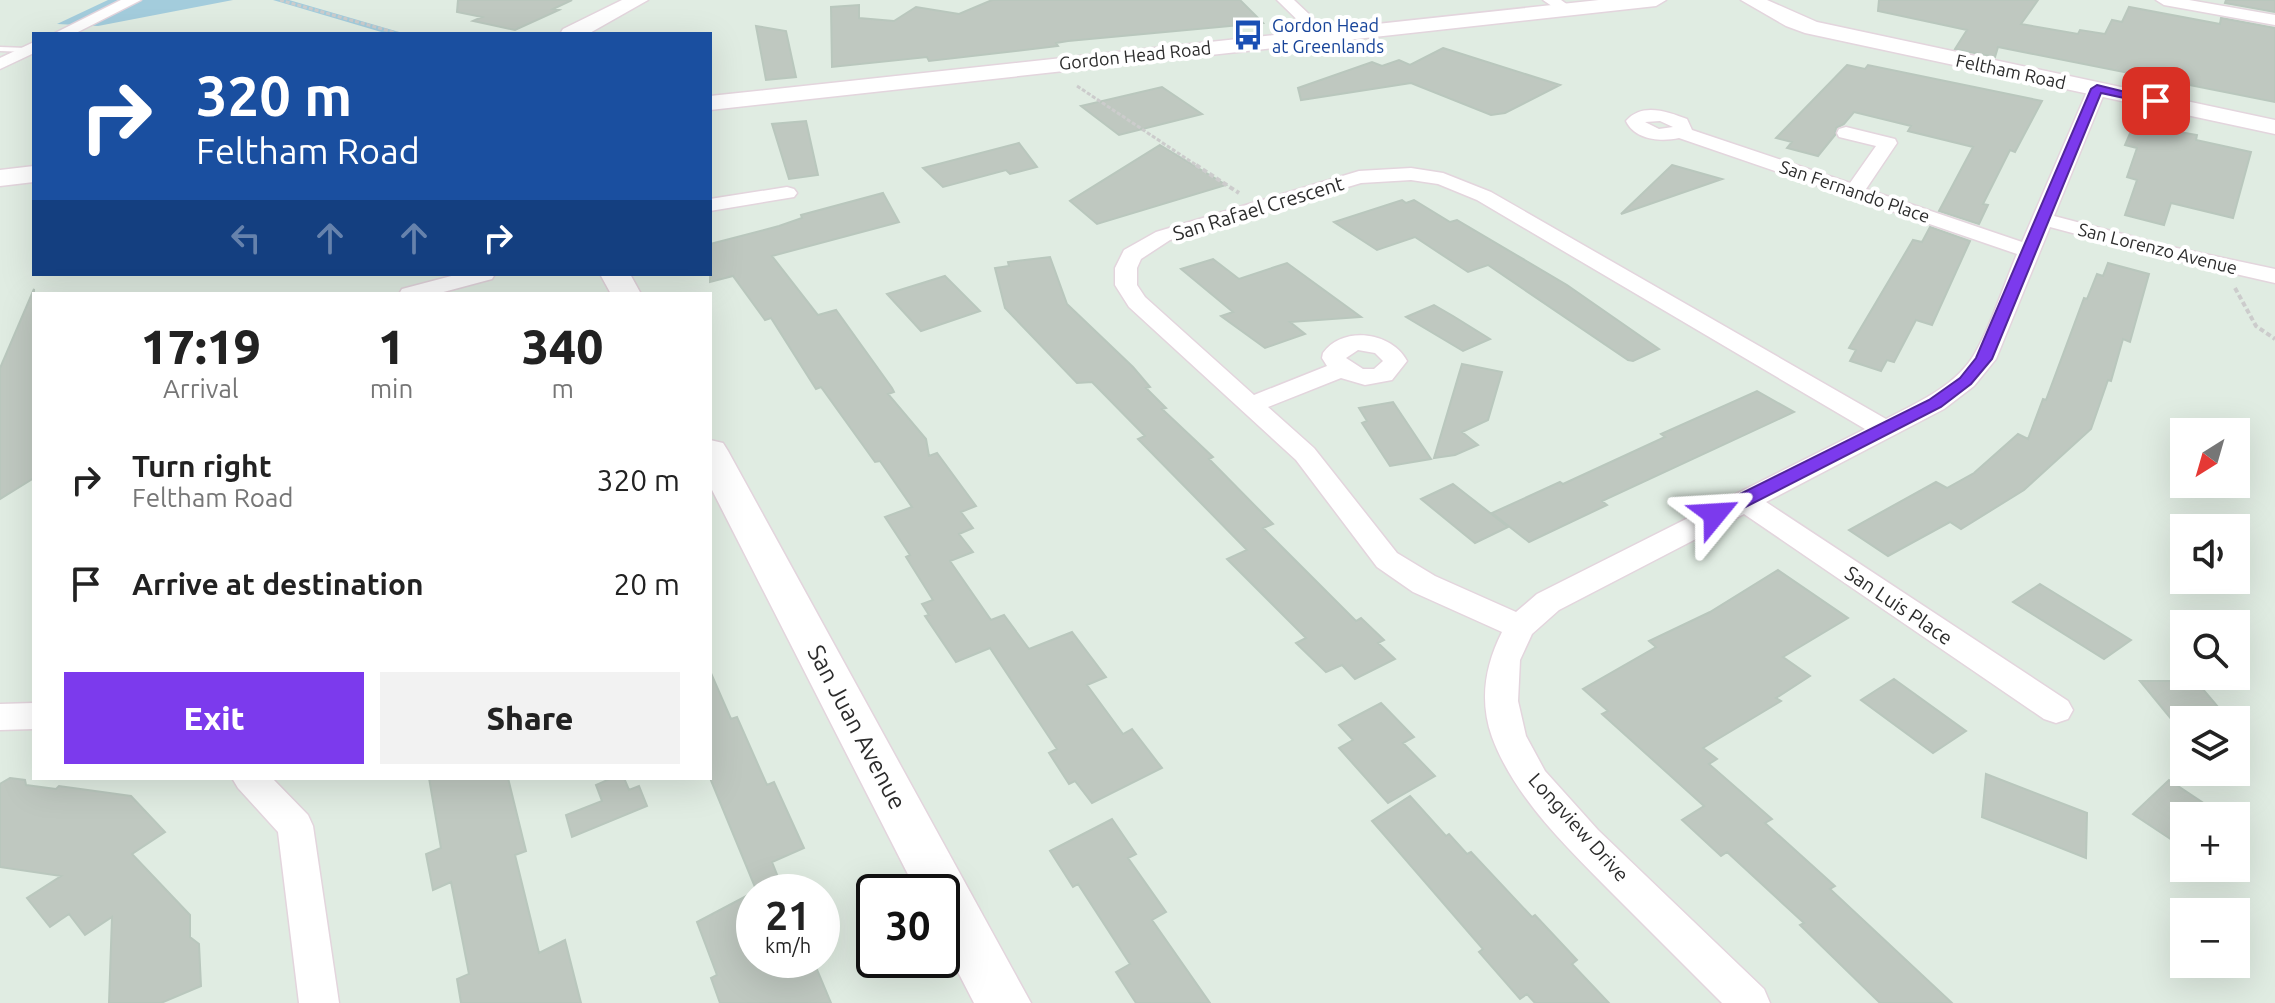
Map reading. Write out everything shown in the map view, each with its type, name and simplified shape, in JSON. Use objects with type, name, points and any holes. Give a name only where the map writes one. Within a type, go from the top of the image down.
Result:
[{"type":"main road","points":[[575,32],[638,0]]},
{"type":"main road","name":"Gordon Head Road","points":[[712,103],[1323,36],[1559,5],[1656,0]]},
{"type":"main road","name":"Feltham Road","points":[[1751,0],[1793,22],[1813,28],[2275,127]]},
{"type":"main road","points":[[0,178],[32,174]]},
{"type":"main road","name":"San Juan Avenue","points":[[712,455],[1003,1003]]},
{"type":"street","points":[[65,32],[133,0]]},
{"type":"street","points":[[1285,0],[1323,36]]},
{"type":"street","points":[[2164,0],[2275,20]]},
{"type":"street","points":[[0,64],[31,48]]},
{"type":"street","name":"Longview Drive","points":[[1750,1003],[1585,841],[1533,781],[1509,737],[1501,701],[1504,660],[1520,627],[1548,602],[1935,404],[1971,374],[1984,359],[2097,89]]},
{"type":"street","name":"San Fernando Place","points":[[1681,132],[2029,251]]},
{"type":"street","points":[[1846,133],[1888,143],[1854,191]]},
{"type":"street","name":"San Rafael Crescent","points":[[1520,627],[1424,584],[1387,560],[1305,454],[1137,302],[1126,285],[1126,268],[1132,255],[1163,236],[1373,175],[1411,174],[1454,183],[1484,196],[1884,429]]},
{"type":"street","points":[[712,205],[787,193]]},
{"type":"street","name":"San Lorenzo Avenue","points":[[2042,219],[2275,276]]},
{"type":"street","points":[[417,292],[477,276]]},
{"type":"street","points":[[1253,404],[1341,369]]},
{"type":"street","name":"San Luis Place","points":[[1743,500],[2056,710]]},
{"type":"street","points":[[0,717],[32,716]]},
{"type":"street","points":[[252,780],[295,826],[319,1003]]},
{"type":"lane","points":[[0,49],[31,48]]},
{"type":"path","points":[[280,0],[393,32]]},
{"type":"path","points":[[1047,65],[1259,207]]},
{"type":"path","points":[[2212,262],[2215,272],[2233,284],[2256,326],[2275,339]]},
{"type":"shaded area","points":[[108,0],[233,0],[98,26],[57,24]]},
{"type":"shaded area","points":[[273,0],[289,0],[399,32],[381,32]]},
{"type":"building","points":[[458,0],[572,0],[553,9],[559,10],[515,30],[473,21],[482,17],[457,12]]},
{"type":"building","points":[[992,0],[1240,0],[1263,23],[1068,41],[1056,43],[1058,46],[929,61],[927,57],[832,67],[831,7],[859,5],[859,18],[894,21],[916,7],[959,14]]},
{"type":"building","points":[[1879,0],[2038,0],[2021,24],[2078,34],[2080,30],[2105,34],[2112,20],[2122,22],[2129,7],[2220,24],[2221,18],[2275,28],[2275,102],[1998,47],[1995,57],[1955,49],[1967,30],[1878,11]]},
{"type":"building","points":[[2226,0],[2275,0],[2275,12],[2225,3]]},
{"type":"building","points":[[756,26],[786,31],[796,77],[766,80]]},
{"type":"building","points":[[1443,48],[1560,85],[1505,113],[1491,115],[1411,83],[1301,100],[1298,88],[1372,62],[1382,66],[1399,60],[1410,65]]},
{"type":"building","points":[[1847,65],[1865,69],[1868,65],[2042,101],[2015,152],[2010,150],[1983,204],[1988,205],[1979,224],[1939,211],[1973,147],[1908,131],[1911,126],[1854,112],[1836,128],[1835,135],[1818,156],[1787,148],[1792,142],[1776,138]]},
{"type":"building","points":[[1162,87],[1202,114],[1119,135],[1081,106]]},
{"type":"building","points":[[806,121],[818,175],[789,179],[772,124]]},
{"type":"building","points":[[2134,124],[2197,135],[2196,140],[2251,152],[2233,218],[2171,203],[2164,225],[2125,215],[2137,180],[2127,177],[2137,148],[2125,145]]},
{"type":"building","points":[[1019,143],[1037,167],[1010,174],[1006,170],[943,187],[923,168]]},
{"type":"building","points":[[1160,145],[1226,185],[1097,224],[1070,201]]},
{"type":"building","points":[[1672,165],[1722,179],[1621,214]]},
{"type":"building","points":[[883,193],[899,222],[772,256],[818,315],[836,310],[892,388],[894,392],[888,394],[926,439],[929,456],[937,453],[976,506],[961,512],[973,528],[959,534],[973,552],[950,561],[991,620],[1004,615],[1029,649],[1072,632],[1106,677],[1087,685],[1123,734],[1132,729],[1162,768],[1092,803],[1075,781],[1069,784],[1049,753],[1057,749],[990,648],[956,662],[925,616],[929,615],[922,604],[933,600],[906,557],[910,555],[885,517],[912,507],[821,387],[816,389],[771,318],[765,320],[733,276],[710,282],[712,243],[779,226],[802,218],[801,215]]},
{"type":"building","points":[[1402,200],[1406,203],[1414,200],[1450,222],[1457,220],[1567,285],[1659,349],[1633,361],[1628,360],[1488,265],[1468,272],[1415,237],[1377,250],[1334,222]]},
{"type":"building","points":[[1930,227],[1970,241],[1932,325],[1916,320],[1894,362],[1887,360],[1881,371],[1850,361],[1856,350],[1849,348],[1913,240],[1922,242]]},
{"type":"building","points":[[1050,257],[1067,304],[1133,367],[1150,387],[1146,388],[1166,408],[1162,409],[1213,457],[1209,459],[1273,524],[1263,528],[1356,621],[1361,618],[1384,640],[1378,643],[1395,659],[1355,679],[1342,665],[1326,672],[1296,643],[1306,638],[1227,559],[1247,550],[1138,439],[1145,436],[1092,382],[1077,383],[1005,308],[995,268],[1009,266],[1008,262]]},
{"type":"building","points":[[1213,259],[1239,279],[1287,263],[1361,317],[1290,322],[1305,334],[1265,348],[1221,316],[1233,312],[1181,269]]},
{"type":"building","points":[[2108,263],[2149,274],[2130,342],[2123,339],[2111,381],[2108,380],[2091,429],[2024,490],[1961,529],[1950,522],[1888,556],[1849,530],[1936,482],[1947,488],[1974,473],[2018,434],[2028,439],[2084,298],[2087,299],[2097,274],[2103,276]]},
{"type":"building","points":[[945,276],[980,311],[921,331],[887,294]]},
{"type":"building","points":[[32,294],[32,479],[0,499],[0,368]]},
{"type":"building","points":[[1434,305],[1490,339],[1463,351],[1406,317]]},
{"type":"building","points":[[1462,364],[1502,372],[1488,420],[1462,432],[1478,445],[1455,455],[1434,458]]},
{"type":"building","points":[[1757,391],[1794,412],[1602,501],[1607,505],[1529,542],[1492,513],[1560,482],[1563,484],[1665,437],[1661,434]]},
{"type":"building","points":[[1393,402],[1431,459],[1390,466],[1362,423],[1367,421],[1359,408]]},
{"type":"building","points":[[1453,484],[1508,527],[1475,543],[1421,499]]},
{"type":"building","points":[[1778,570],[1848,618],[1783,657],[1810,676],[1776,698],[1781,701],[1703,748],[1717,759],[1709,764],[1772,819],[1765,823],[1835,886],[1830,889],[1952,1003],[1880,1003],[1800,925],[1804,923],[1727,852],[1721,856],[1682,820],[1704,806],[1602,714],[1608,711],[1583,689],[1656,647],[1649,641],[1710,612]]},
{"type":"building","points":[[2040,584],[2131,640],[2104,659],[2013,602]]},
{"type":"building","points":[[712,676],[731,719],[737,717],[767,785],[774,782],[804,848],[772,862],[777,874],[750,874],[711,780]]},
{"type":"building","points":[[1894,679],[1966,731],[1933,753],[1861,700]]},
{"type":"building","points":[[2140,681],[2170,681],[2170,690],[2204,690],[2217,706],[2170,706],[2170,718]]},
{"type":"building","points":[[1381,703],[1414,737],[1403,743],[1435,776],[1388,803],[1339,748],[1353,740],[1339,725]]},
{"type":"building","points":[[1986,774],[2087,813],[2086,858],[1982,817]]},
{"type":"building","points":[[10,778],[25,780],[26,785],[56,789],[59,786],[131,796],[165,832],[132,854],[190,915],[190,937],[199,944],[201,986],[161,1003],[109,1003],[112,917],[85,935],[69,914],[50,927],[27,898],[61,876],[0,867],[0,784]]},
{"type":"building","points":[[429,780],[508,780],[526,851],[515,855],[539,953],[565,940],[581,1003],[461,1003],[457,979],[469,974],[451,882],[433,890],[426,854],[441,848]]},
{"type":"building","points":[[607,780],[625,780],[629,790],[639,786],[647,806],[572,837],[566,815],[602,801],[596,785]]},
{"type":"building","points":[[2169,780],[2170,786],[2178,786],[2202,802],[2170,802],[2170,839],[2133,814]]},
{"type":"building","points":[[1410,796],[1446,836],[1449,834],[1467,854],[1471,852],[1532,917],[1535,915],[1577,960],[1572,964],[1609,1003],[1535,1003],[1527,994],[1520,999],[1479,952],[1483,949],[1372,821]]},
{"type":"building","points":[[1112,819],[1136,854],[1128,858],[1166,912],[1152,920],[1210,1003],[1136,1003],[1116,972],[1130,964],[1078,884],[1073,887],[1050,851]]},
{"type":"building","points":[[736,901],[736,978],[821,978],[831,1003],[720,1003],[711,978],[717,975],[697,922]]},
{"type":"place","name":"Gordon Head at Greenlands","points":[[1248,35]]},
{"type":"route","points":[[1715,514],[1935,404],[1965,381],[1984,359],[2097,89],[2156,101]]}]
